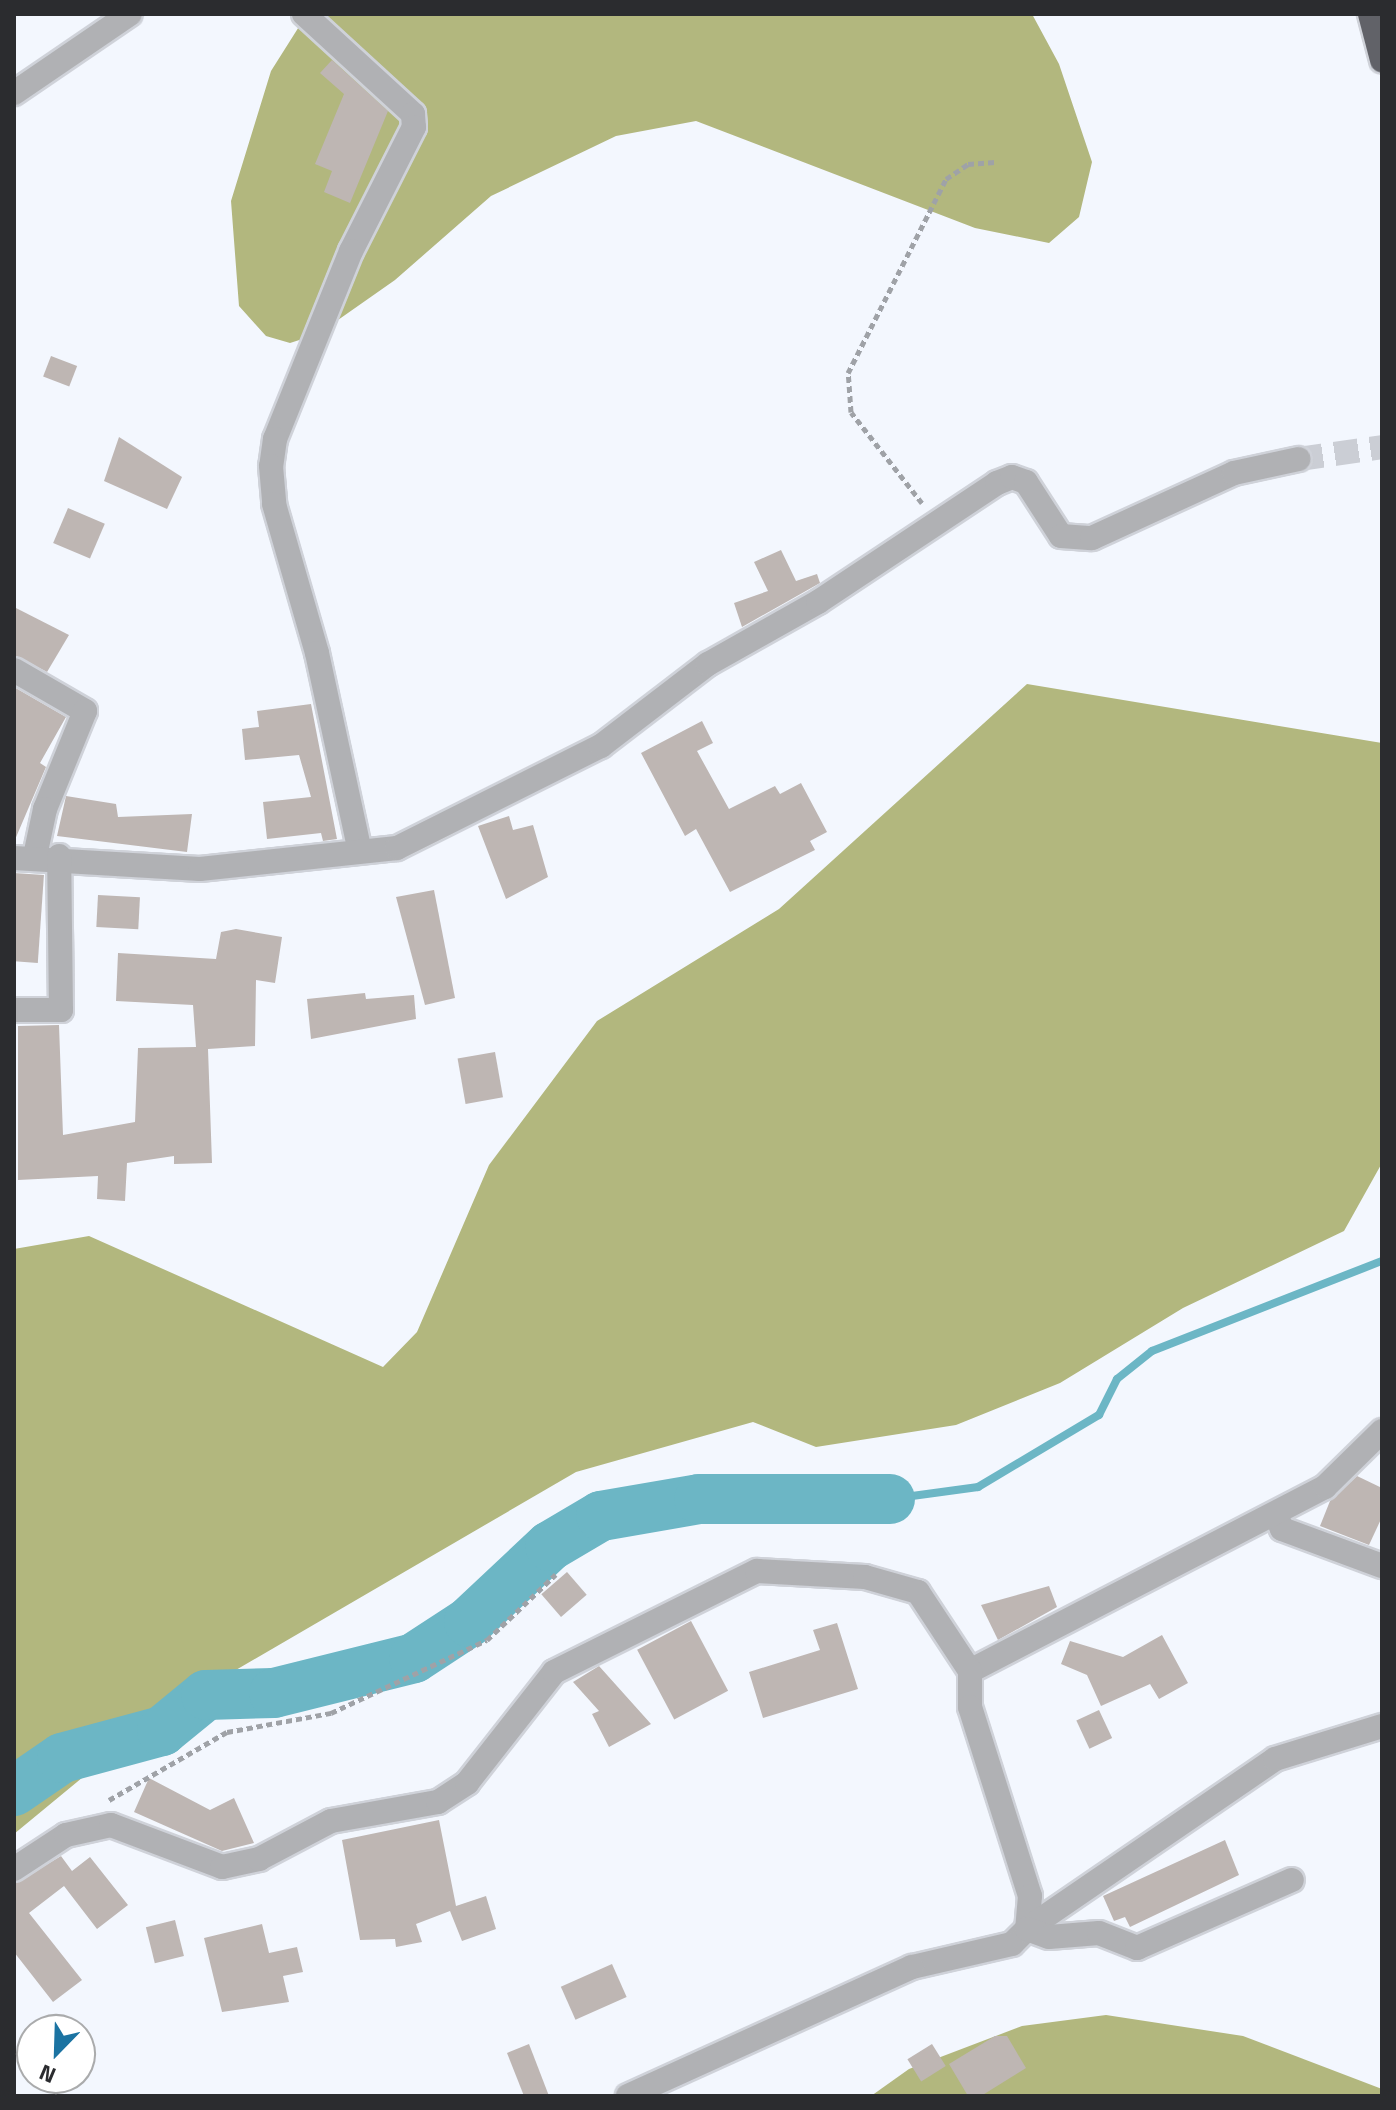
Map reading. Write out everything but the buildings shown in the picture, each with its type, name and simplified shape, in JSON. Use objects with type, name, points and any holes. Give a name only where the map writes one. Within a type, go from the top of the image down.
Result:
[{"type":"highway","points":[[1370,14],[1382,60]]},
{"type":"street","points":[[14,93],[130,14]]},
{"type":"street","points":[[304,14],[413,114],[414,127],[351,251],[271,466],[274,504],[327,694],[359,848]]},
{"type":"street","points":[[36,857],[200,869],[359,848],[397,848],[601,746],[708,664],[939,525],[1012,477],[1026,482],[1061,536],[1092,538],[1234,473],[1299,459]]},
{"type":"street","points":[[14,670],[85,711],[45,809],[36,857],[61,1010],[14,1010]]},
{"type":"street","points":[[970,1671],[1325,1487],[1382,1431]]},
{"type":"street","points":[[1276,1515],[1282,1529],[1382,1566]]},
{"type":"street","points":[[14,1869],[81,1829],[111,1825],[222,1867],[259,1859],[331,1821],[438,1802],[467,1783],[554,1672],[757,1571],[865,1577],[918,1592],[970,1671],[970,1707],[1030,1896],[1027,1929]]},
{"type":"street","points":[[628,2096],[912,1967],[1012,1944],[1027,1929],[1275,1759],[1382,1726]]},
{"type":"street","points":[[1027,1929],[1049,1937],[1099,1933],[1137,1948],[1292,1880]]},
{"type":"path","points":[[939,525],[851,412],[845,393],[861,344],[946,179],[968,164],[995,162]]},
{"type":"path","points":[[81,1829],[111,1798],[227,1732],[331,1713],[487,1640],[556,1574]]},
{"type":"green space","points":[[307,14],[1032,14],[1059,64],[1092,162],[1079,217],[1049,243],[975,228],[696,121],[616,136],[491,196],[395,280],[318,334],[290,343],[266,336],[239,306],[231,201],[271,71]]},
{"type":"green space","points":[[1027,684],[1382,743],[1382,1163],[1344,1231],[1183,1308],[1060,1383],[956,1425],[816,1447],[753,1422],[576,1472],[157,1716],[14,1834],[14,1249],[89,1236],[383,1367],[417,1332],[489,1165],[597,1021],[779,909]]},
{"type":"green space","points":[[1106,2015],[1243,2036],[1382,2089],[1382,2096],[871,2096],[909,2069],[1022,2026]]},
{"type":"waterway","points":[[890,1499],[978,1487],[1099,1415],[1117,1379],[1152,1351],[1382,1261]]},
{"type":"waterway","points":[[14,1791],[62,1758],[162,1731],[206,1695],[274,1693],[414,1658],[469,1622],[550,1546],[601,1516],[699,1499],[890,1499]]},
{"type":"tunnel","points":[[1299,459],[1382,447]]}]
